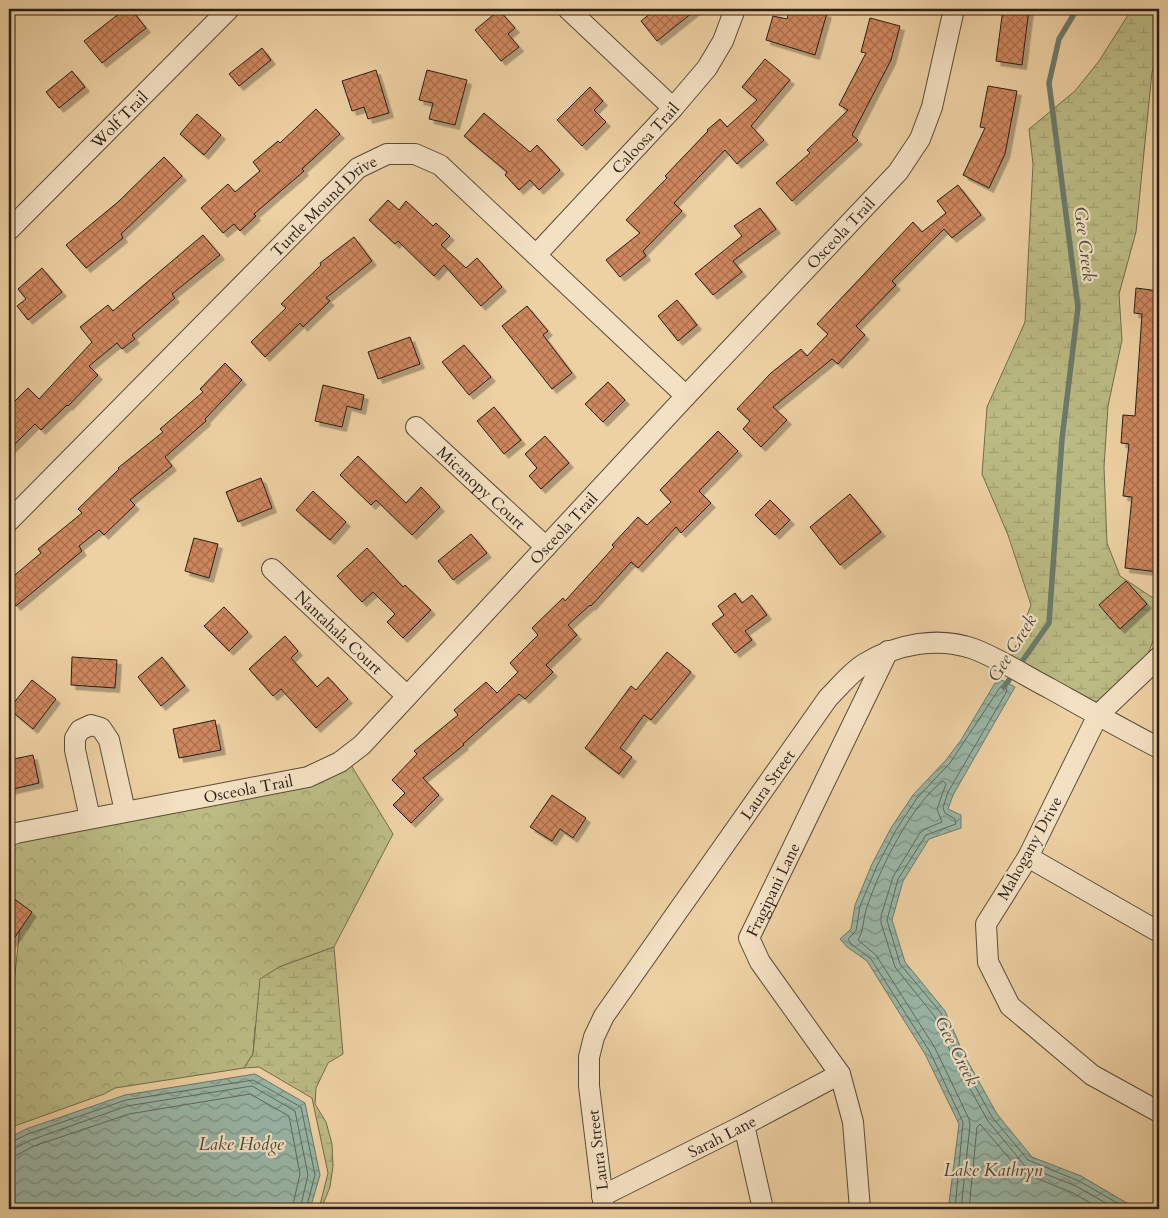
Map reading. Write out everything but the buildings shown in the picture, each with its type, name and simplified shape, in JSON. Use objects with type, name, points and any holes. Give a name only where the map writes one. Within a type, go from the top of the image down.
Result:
[{"type":"street","name":"Wolf Trail","points":[[9,230],[229,9]]},
{"type":"street","points":[[568,9],[672,108]]},
{"type":"street","name":"Caloosa Trail","points":[[536,255],[707,68],[724,41],[735,9]]},
{"type":"street","name":"Osceola Trail","points":[[9,836],[90,818],[308,776],[340,762],[362,745],[686,396],[898,172],[920,139],[932,107],[954,9]]},
{"type":"street","name":"Turtle Mound Drive","points":[[9,521],[358,168],[388,154],[416,154],[440,165],[686,396]]},
{"type":"street","name":"Micanopy Court","points":[[416,427],[546,547]]},
{"type":"street","name":"Nantahala Court","points":[[272,569],[407,696]]},
{"type":"street","name":"Laura Street","points":[[603,1203],[589,1086],[589,1058],[594,1037],[604,1016],[828,698],[848,678],[859,669],[888,652],[923,643],[948,644],[973,649],[1007,665],[1159,748]]},
{"type":"street","name":"Fragipani Lane","points":[[860,1209],[854,1122],[840,1074],[760,962],[750,938],[888,652]]},
{"type":"street","points":[[1098,715],[1159,657]]},
{"type":"street","name":"Mahogany Drive","points":[[1098,715],[1028,858],[986,924],[988,962],[1010,1006],[1092,1075],[1159,1112]]},
{"type":"street","points":[[90,818],[75,750],[75,738],[80,730],[91,725],[101,728],[109,740],[126,811]]},
{"type":"street","points":[[1028,858],[1159,932]]},
{"type":"street","name":"Sarah Lane","points":[[603,1203],[840,1074]]},
{"type":"street","points":[[744,1125],[763,1209]]},
{"type":"green space","points":[[1132,9],[1159,9],[1159,53],[1152,72],[1136,232],[1119,294],[1122,340],[1108,406],[1104,467],[1107,543],[1120,576],[1159,602],[1159,625],[1148,654],[1096,703],[1012,656],[1031,605],[1008,535],[982,474],[987,407],[1025,322],[1033,164],[1029,129],[1075,91],[1099,61]]},
{"type":"green space","points":[[351,765],[393,834],[334,947],[279,967],[255,1027],[253,1054],[244,1068],[115,1088],[104,1094],[9,1128],[9,1032],[20,926],[9,877],[9,846],[18,842]]},
{"type":"green space","points":[[334,947],[343,1054],[328,1063],[316,1088],[315,1104],[326,1122],[332,1144],[333,1166],[330,1187],[321,1209],[319,1209],[328,1173],[312,1098],[259,1067],[244,1068],[253,1054],[260,979],[279,967]]},
{"type":"water","name":"Lake Kathryn","points":[[998,678],[1015,687],[953,795],[948,809],[961,815],[961,828],[929,839],[903,881],[892,920],[905,962],[945,1011],[964,1055],[997,1114],[1032,1157],[1081,1176],[1132,1206],[1159,1207],[1159,1209],[950,1209],[949,1203],[959,1124],[925,1054],[867,961],[847,947],[840,939],[851,929],[855,905],[872,864],[891,828],[913,795],[946,760],[961,740]]},
{"type":"water","name":"Lake Hodge","points":[[255,1074],[305,1103],[320,1175],[310,1209],[9,1209],[9,1138],[26,1129],[125,1095]]},
{"type":"waterway","name":"Gee Creek","points":[[1004,687],[1049,623],[1062,439],[1078,307],[1049,83],[1059,39],[1077,9]]}]
